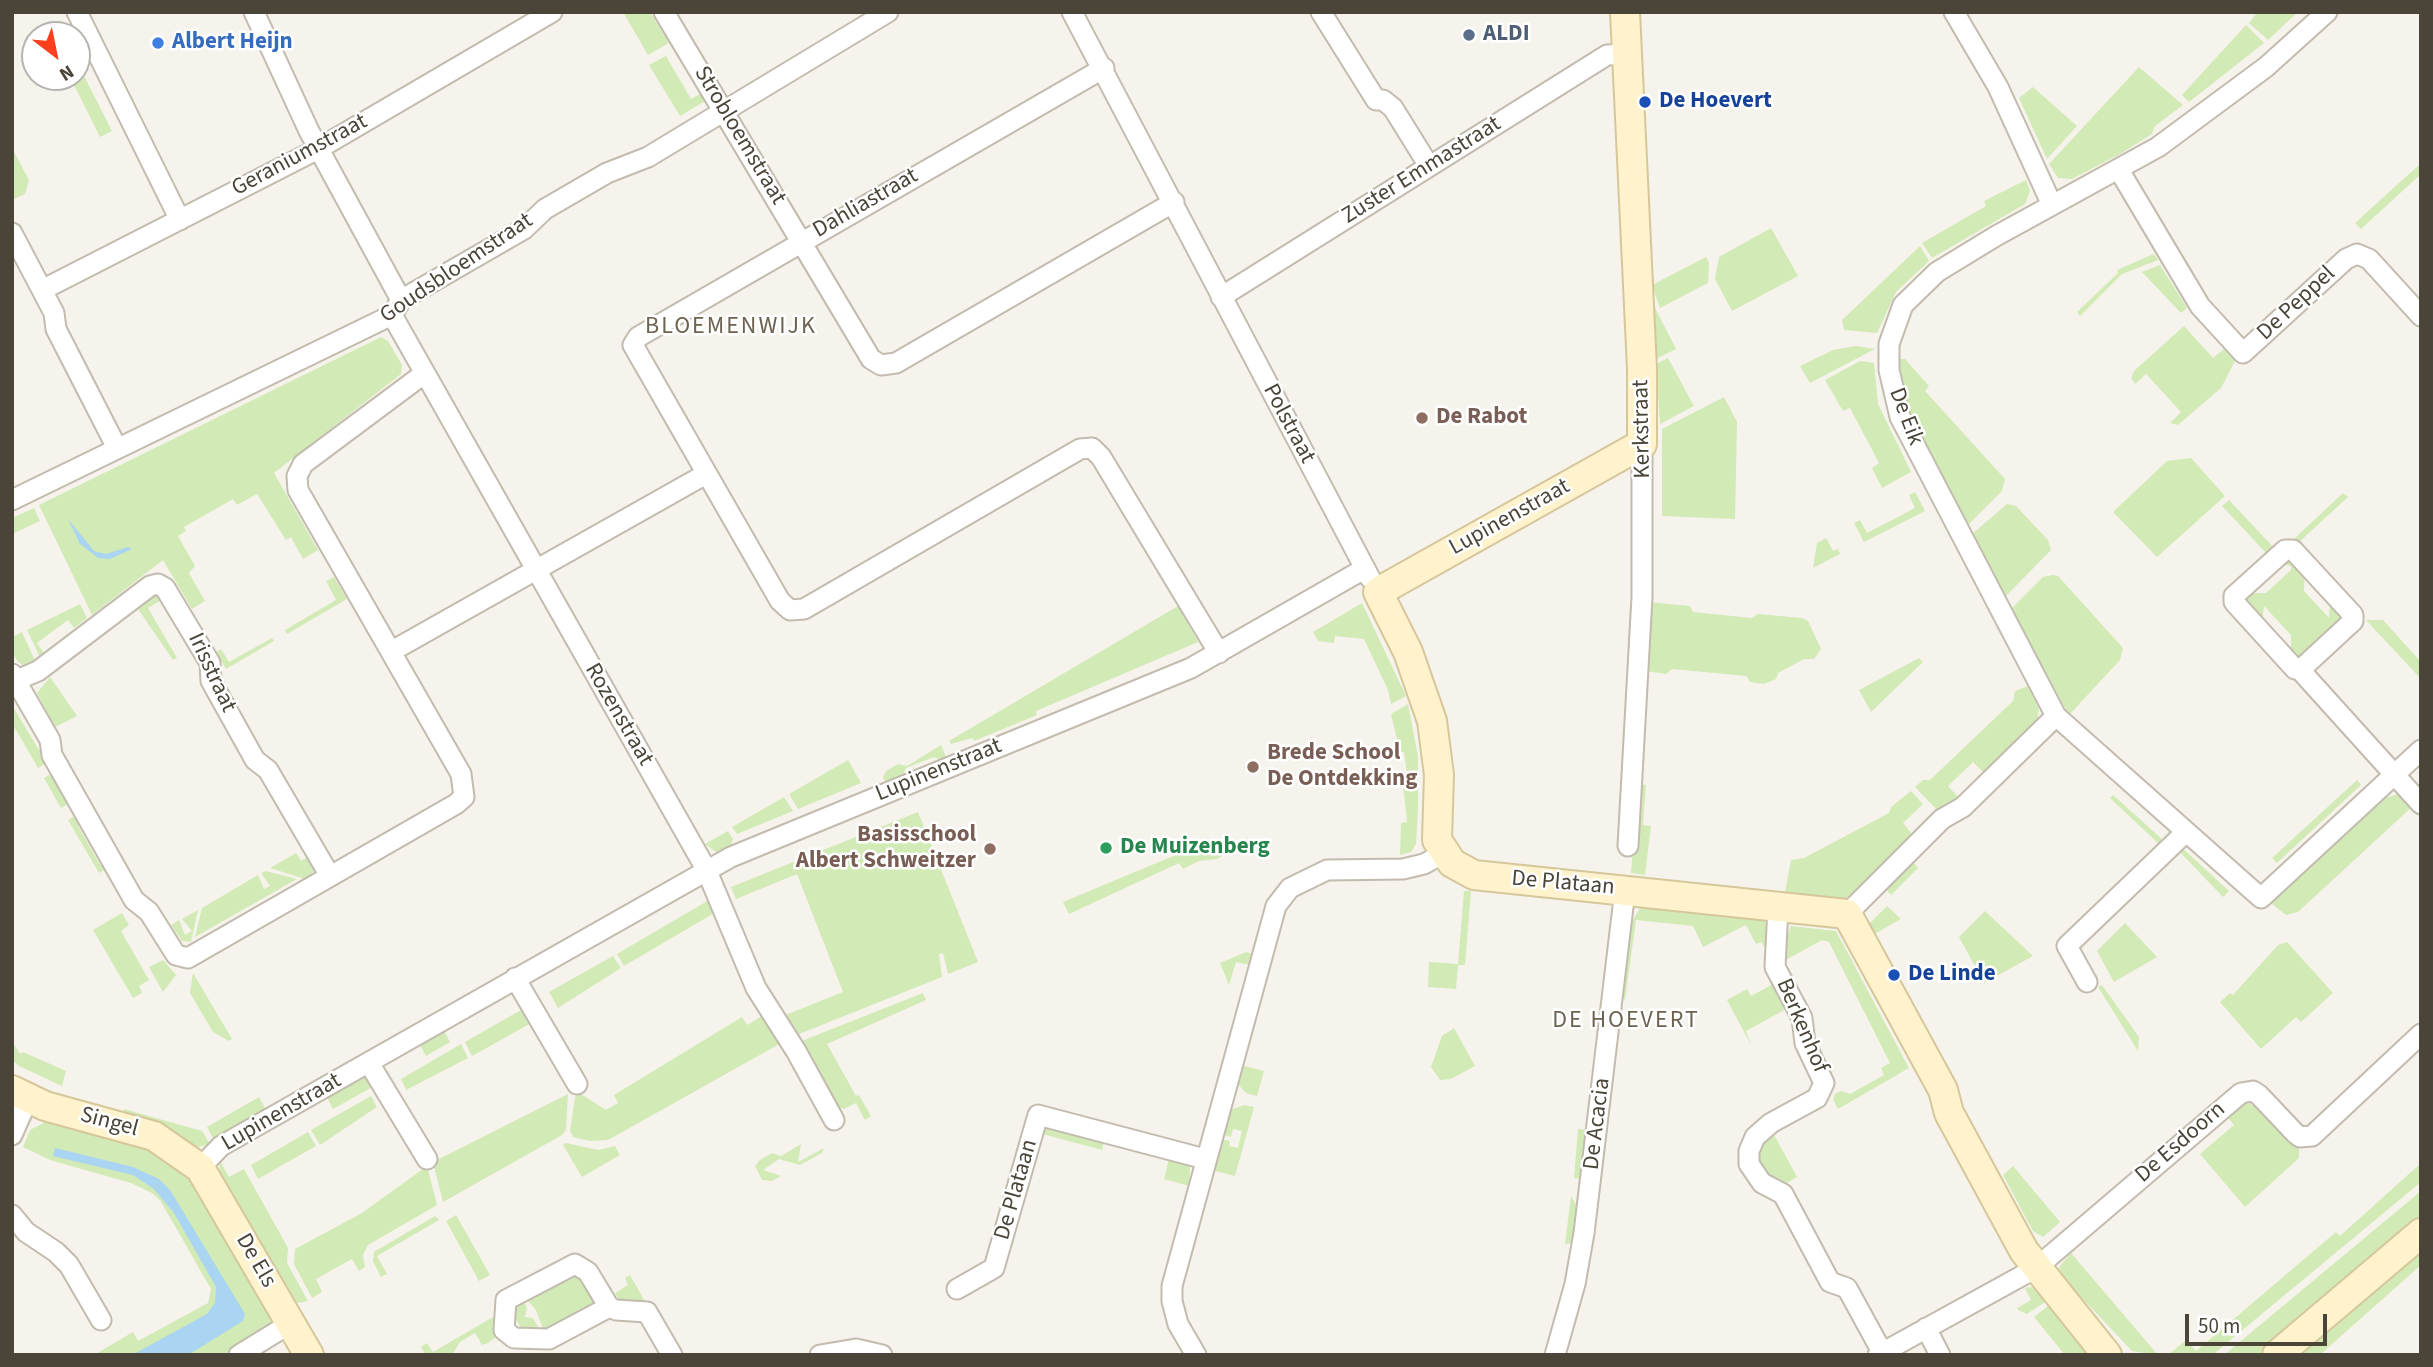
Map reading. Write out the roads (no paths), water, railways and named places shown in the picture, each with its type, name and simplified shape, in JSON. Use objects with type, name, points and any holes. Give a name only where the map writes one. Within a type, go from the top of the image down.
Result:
[{"type":"street","points":[[77,12],[180,220]]},
{"type":"street","name":"Rozenstraat","points":[[254,12],[397,308],[425,373],[706,869],[756,988],[796,1051],[834,1120]]},
{"type":"street","name":"Geraniumstraat","points":[[42,290],[318,149],[552,12]]},
{"type":"street","name":"Strobloemstraat","points":[[664,12],[871,359],[881,365],[897,363],[1174,202]]},
{"type":"street","name":"Goudsbloemstraat","points":[[12,500],[397,308],[524,229],[545,209],[607,173],[648,157],[724,111],[861,19],[888,12]]},
{"type":"street","name":"Polstraat","points":[[1072,12],[1104,68],[1408,652],[1433,721],[1439,775],[1435,830],[1444,853]]},
{"type":"street","points":[[1321,12],[1376,100],[1383,100],[1393,108],[1429,166]]},
{"type":"street","name":"Kerkstraat","points":[[1625,12],[1639,314],[1642,444],[1642,597],[1628,846]]},
{"type":"street","points":[[1955,12],[1998,87],[2052,205]]},
{"type":"street","name":"De Eik","points":[[2327,12],[2288,49],[2228,97],[2119,170],[1964,255],[1917,289],[1903,305],[1895,323],[1889,344],[1889,370],[1900,417],[2056,716],[2261,898],[2393,775]]},
{"type":"street","name":"Zuster Emmastraat","points":[[1221,297],[1606,55],[1626,54]]},
{"type":"street","name":"Dahliastraat","points":[[706,474],[633,345],[638,337],[1104,68]]},
{"type":"street","name":"De Peppel","points":[[2119,170],[2200,306],[2244,353],[2346,259],[2357,254],[2369,259],[2421,316]]},
{"type":"street","points":[[12,233],[54,313],[56,329],[117,448]]},
{"type":"street","points":[[13,679],[50,740],[52,755],[134,900],[149,912],[176,955],[188,958],[464,797],[461,774],[299,490],[297,476],[303,464],[425,373]]},
{"type":"street","name":"Lupinenstraat","points":[[200,1168],[221,1146],[706,869],[1191,668],[1642,444]]},
{"type":"street","points":[[392,652],[706,474],[780,601],[790,610],[804,609],[1080,449],[1092,448],[1101,457],[1219,653]]},
{"type":"street","points":[[2300,670],[2353,621],[2353,615],[2293,550],[2285,550],[2234,596],[2234,603],[2295,669],[2300,670],[2421,804]]},
{"type":"street","name":"Irisstraat","points":[[13,679],[38,671],[150,586],[158,584],[165,588],[210,663],[211,681],[250,749],[268,770],[330,876]]},
{"type":"street","points":[[2056,716],[1963,807],[1942,819],[1847,914],[1943,1090],[1949,1113],[2017,1238],[2036,1268],[2108,1355]]},
{"type":"street","points":[[2393,775],[2421,750]]},
{"type":"street","points":[[2087,982],[2067,946],[2186,832]]},
{"type":"street","points":[[1196,1355],[1178,1324],[1172,1293],[1205,1159],[1273,914],[1282,897],[1303,880],[1327,870],[1403,869],[1424,864],[1444,853]]},
{"type":"street","name":"De Plataan","points":[[1444,853],[1461,870],[1474,875],[1847,914]]},
{"type":"street","name":"De Acacia","points":[[1555,1355],[1566,1320],[1584,1233],[1625,890]]},
{"type":"street","name":"Berkenhof","points":[[1778,907],[1775,967],[1802,1018],[1805,1042],[1824,1083],[1817,1098],[1771,1123],[1755,1137],[1749,1151],[1749,1164],[1762,1183],[1783,1194],[1830,1282],[1847,1288],[1880,1353],[2036,1268]]},
{"type":"street","points":[[515,978],[577,1084]]},
{"type":"street","name":"De Esdoorn","points":[[2036,1268],[2241,1093],[2253,1091],[2300,1137],[2312,1136],[2421,1034]]},
{"type":"street","name":"Lupinenstraat","points":[[369,1063],[428,1159]]},
{"type":"street","points":[[12,1135],[20,1094]]},
{"type":"street","name":"Singel","points":[[20,1094],[155,1136],[200,1168]]},
{"type":"street","name":"De Plataan","points":[[957,1289],[994,1268],[1038,1115],[1205,1159]]},
{"type":"street","name":"De Els","points":[[200,1168],[309,1355]]},
{"type":"street","points":[[12,1215],[26,1232],[69,1265],[101,1320]]},
{"type":"street","points":[[2277,1355],[2421,1233]]},
{"type":"street","points":[[609,1307],[549,1339],[514,1338],[503,1330],[506,1300],[568,1265],[583,1267],[609,1307],[647,1312],[672,1355]]},
{"type":"street","points":[[239,1355],[291,1323]]},
{"type":"street","points":[[1926,1328],[1940,1355]]},
{"type":"street","points":[[820,1355],[856,1349],[882,1355]]},
{"type":"water","points":[[68,519],[94,551],[106,554],[128,547],[132,549],[110,559],[98,558],[80,544]]},
{"type":"water","points":[[55,1148],[133,1167],[159,1179],[170,1190],[245,1314],[243,1321],[188,1355],[132,1355],[207,1314],[215,1303],[216,1287],[174,1213],[154,1189],[133,1175],[53,1156]]},
{"type":"place","name":"ALDI","points":[[1469,35]]},
{"type":"place","name":"Albert Heijn","points":[[158,43]]},
{"type":"place","name":"De Hoevert","points":[[1645,102]]},
{"type":"place","name":"De Rabot","points":[[1422,418]]},
{"type":"place","name":"Brede School De Ontdekking","points":[[1253,767]]},
{"type":"place","name":"De Muizenberg","points":[[1106,848]]},
{"type":"place","name":"Basisschool Albert Schweitzer","points":[[990,849]]},
{"type":"place","name":"De Linde","points":[[1894,975]]},
{"type":"district","name":"BLOEMENWIJK","points":[[731,328]]},
{"type":"district","name":"DE HOEVERT","points":[[1626,1022]]}]
